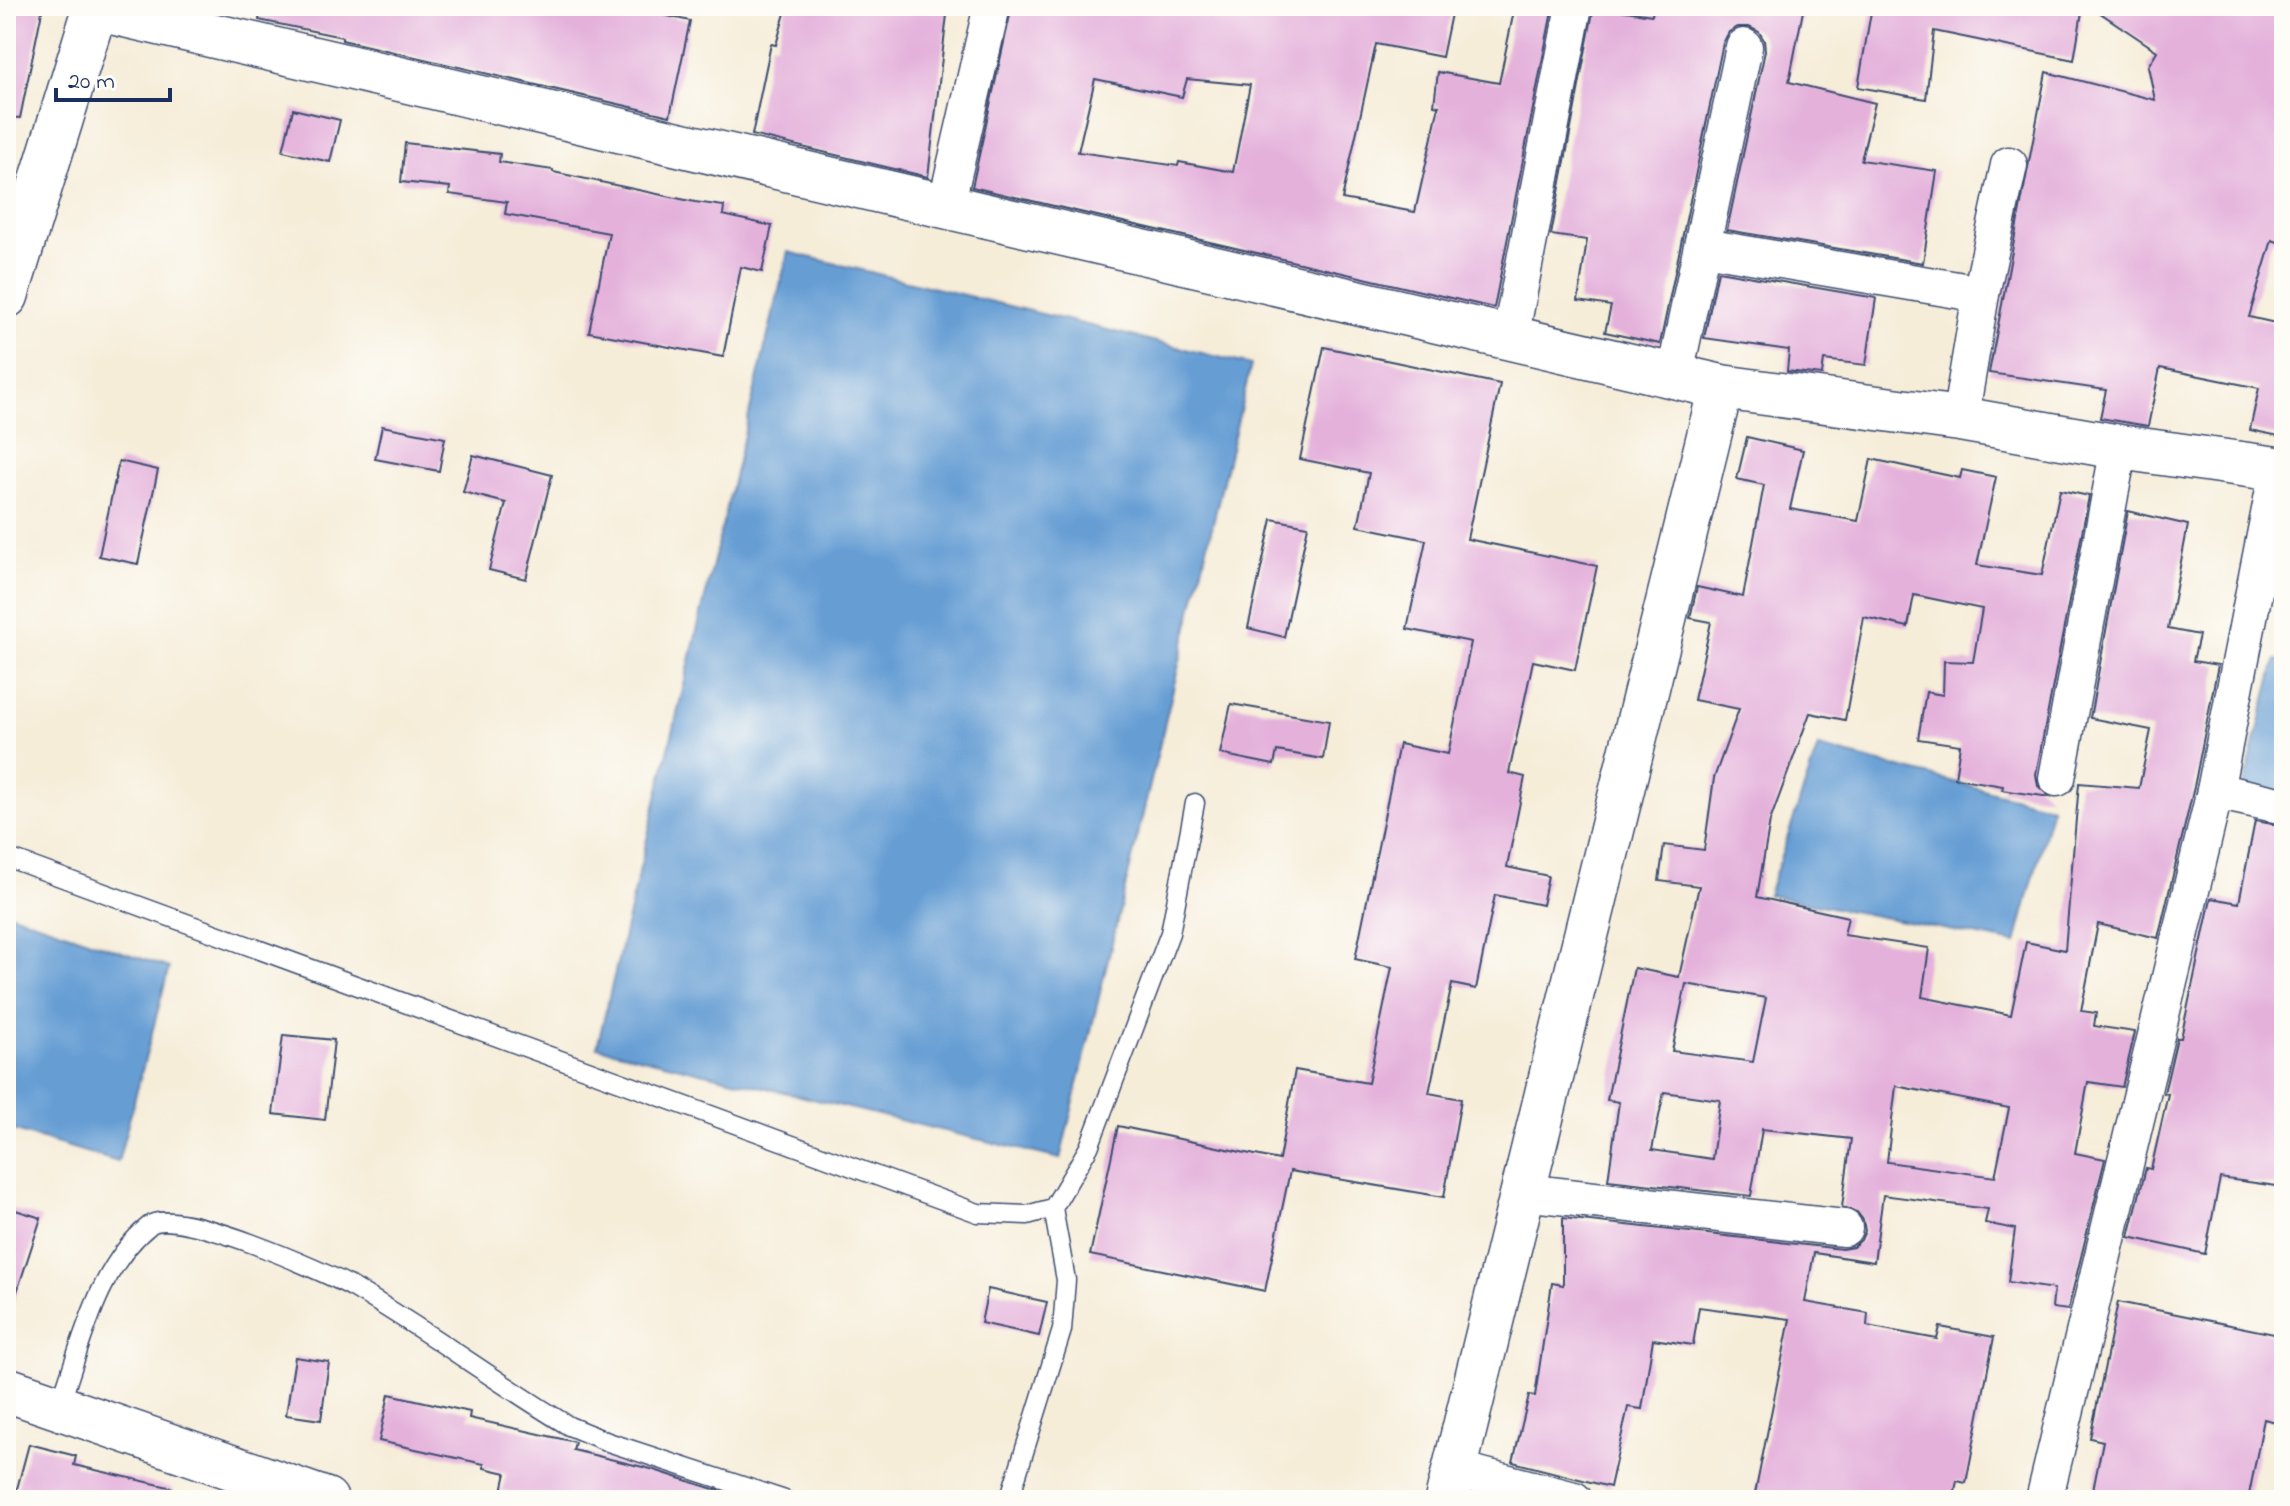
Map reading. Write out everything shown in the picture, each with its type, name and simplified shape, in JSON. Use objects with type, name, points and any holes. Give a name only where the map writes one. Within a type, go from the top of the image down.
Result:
[{"type":"street","points":[[946,206],[992,6]]},
{"type":"street","points":[[1510,338],[1574,6]]},
{"type":"street","points":[[6,296],[95,7],[1721,387],[1960,419],[2119,447],[2281,469],[2215,791],[2044,1500]]},
{"type":"street","points":[[1675,374],[1744,47]]},
{"type":"street","points":[[1960,419],[1981,294],[2009,165]]},
{"type":"street","points":[[1704,247],[1981,294]]},
{"type":"street","points":[[1574,1500],[1451,1484],[1721,387]]},
{"type":"street","points":[[2057,778],[2119,447]]},
{"type":"street","points":[[2215,791],[2284,806]]},
{"type":"street","points":[[1523,1192],[1844,1228]]},
{"type":"street","points":[[6,1389],[326,1500]]},
{"type":"lane","points":[[1009,1500],[1062,1330],[1066,1280],[1053,1208],[1089,1147],[1170,933],[1195,803]]},
{"type":"lane","points":[[6,857],[978,1213],[1027,1215],[1053,1208]]},
{"type":"lane","points":[[59,1407],[104,1285],[119,1258],[152,1223],[167,1219],[200,1225],[353,1287],[569,1426],[608,1442],[785,1500]]},
{"type":"water","points":[[788,252],[1251,365],[1060,1159],[597,1047]]},
{"type":"water","points":[[2276,660],[2284,661],[2284,798],[2243,789]]},
{"type":"water","points":[[1818,747],[2052,807],[2016,943],[1768,895]]},
{"type":"water","points":[[6,912],[169,968],[118,1162],[6,1128]]},
{"type":"building","points":[[6,6],[43,6],[20,118],[6,117]]},
{"type":"building","points":[[261,6],[623,6],[690,21],[670,116],[259,20]]},
{"type":"building","points":[[787,6],[948,6],[928,177],[752,135],[771,44],[776,45]]},
{"type":"building","points":[[1012,6],[1436,6],[1452,9],[1442,57],[1376,44],[1342,199],[1415,212],[1439,106],[1434,105],[1438,72],[1499,83],[1515,6],[1553,6],[1494,308],[972,187]],"holes":[[[1095,79],[1182,97],[1187,79],[1250,85],[1233,172],[1179,162],[1178,166],[1078,152]]]},
{"type":"building","points":[[1594,6],[1652,15],[1654,6],[1804,6],[1789,82],[1875,103],[1861,160],[1937,171],[1923,263],[1727,230],[1765,51],[1759,32],[1749,27],[1738,27],[1729,32],[1723,43],[1660,344],[1605,332],[1611,306],[1578,301],[1587,240],[1551,235]]},
{"type":"building","points":[[1872,6],[2083,6],[2074,60],[1934,31],[1926,99],[1858,87]]},
{"type":"building","points":[[2090,6],[2284,6],[2284,244],[2272,240],[2249,317],[2280,324],[2277,335],[2284,335],[2284,437],[2250,430],[2259,388],[2160,368],[2148,426],[2100,418],[2106,390],[1989,373],[2046,72],[2155,100],[2148,66],[2157,51]]},
{"type":"building","points":[[293,109],[340,120],[330,162],[283,151]]},
{"type":"building","points":[[405,143],[500,154],[499,162],[553,170],[724,206],[723,215],[772,226],[762,272],[741,267],[723,357],[589,332],[609,233],[505,214],[507,202],[449,194],[450,187],[401,182]]},
{"type":"building","points":[[1718,271],[1876,298],[1866,365],[1824,360],[1822,375],[1787,371],[1789,350],[1704,338]]},
{"type":"building","points":[[1324,347],[1500,384],[1467,539],[1597,566],[1575,670],[1533,661],[1509,773],[1525,777],[1507,867],[1548,876],[1542,905],[1495,895],[1476,989],[1452,984],[1429,1093],[1461,1099],[1444,1197],[1290,1171],[1265,1291],[1090,1255],[1118,1126],[1279,1160],[1295,1070],[1368,1083],[1392,967],[1355,959],[1399,744],[1448,754],[1471,642],[1407,629],[1426,540],[1358,526],[1369,473],[1300,459]]},
{"type":"building","points":[[382,426],[445,438],[439,471],[375,459]]},
{"type":"building","points":[[1747,437],[1803,450],[1790,509],[1858,521],[1871,459],[1960,478],[1962,470],[1996,477],[1977,565],[2042,575],[2060,490],[2089,496],[2036,774],[2038,786],[2050,797],[2002,790],[2003,786],[1955,778],[1960,745],[1918,739],[1926,692],[1943,695],[1944,661],[1973,662],[1982,609],[1914,595],[1908,627],[1864,617],[1845,720],[1810,713],[1770,821],[1757,897],[1848,917],[1844,935],[1929,948],[1922,997],[2011,1015],[2026,942],[2065,950],[2079,783],[2139,788],[2151,730],[2090,718],[2128,511],[2188,525],[2168,629],[2199,635],[2193,661],[2218,665],[2194,787],[2158,938],[2098,924],[2081,1011],[2096,1013],[2094,1026],[2135,1032],[2122,1087],[2088,1082],[2075,1153],[2105,1159],[2068,1310],[2052,1308],[2054,1289],[2008,1282],[2015,1229],[1985,1223],[1988,1209],[1883,1195],[1874,1262],[1814,1253],[1805,1302],[1868,1313],[1867,1326],[1937,1339],[1940,1327],[1994,1337],[1966,1483],[1957,1481],[1953,1500],[1789,1500],[1755,1494],[1790,1319],[1699,1307],[1693,1345],[1653,1339],[1642,1409],[1628,1407],[1610,1487],[1513,1462],[1529,1395],[1535,1396],[1552,1283],[1563,1285],[1563,1218],[1842,1249],[1853,1247],[1865,1231],[1863,1220],[1857,1212],[1842,1207],[1851,1139],[1762,1129],[1751,1196],[1608,1180],[1619,1102],[1607,1100],[1634,968],[1679,977],[1699,886],[1659,881],[1664,845],[1704,850],[1714,778],[1739,709],[1694,700],[1711,622],[1690,618],[1697,587],[1743,597],[1764,485],[1737,479]],"holes":[[[1686,984],[1766,998],[1753,1062],[1672,1051]],[[1896,1086],[2009,1108],[1995,1177],[1887,1162]],[[1664,1092],[1720,1100],[1712,1159],[1652,1150]]]},
{"type":"building","points":[[473,455],[552,475],[526,579],[489,570],[506,503],[463,492]]},
{"type":"building","points":[[119,461],[158,470],[138,564],[99,556]]},
{"type":"building","points":[[1272,519],[1308,526],[1284,637],[1248,628]]},
{"type":"building","points":[[1231,704],[1329,721],[1323,759],[1277,751],[1274,765],[1220,754]]},
{"type":"building","points":[[2255,821],[2284,826],[2284,1187],[2220,1178],[2205,1254],[2129,1237],[2146,1168],[2151,1169],[2168,1094],[2164,1093],[2177,1038],[2181,1038],[2211,898],[2239,903]]},
{"type":"building","points":[[283,1035],[334,1040],[325,1120],[273,1114]]},
{"type":"building","points":[[6,1207],[41,1218],[12,1307],[6,1306]]},
{"type":"building","points":[[988,1289],[1047,1302],[1039,1336],[981,1323]]},
{"type":"building","points":[[2118,1302],[2284,1336],[2284,1424],[2264,1419],[2248,1500],[2091,1500],[2103,1441],[2090,1438]]},
{"type":"building","points":[[295,1357],[329,1362],[321,1420],[286,1415]]},
{"type":"building","points":[[389,1394],[470,1412],[469,1418],[575,1442],[573,1450],[651,1469],[732,1495],[732,1500],[540,1500],[502,1491],[506,1473],[484,1468],[484,1464],[379,1441]]},
{"type":"building","points":[[29,1444],[76,1456],[74,1465],[173,1488],[171,1500],[14,1500]]}]
